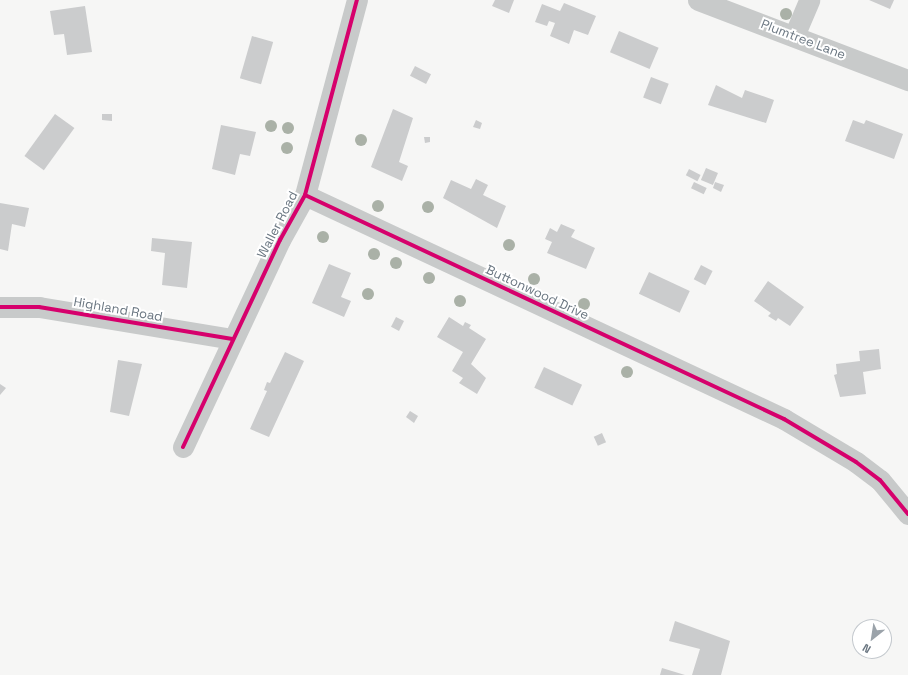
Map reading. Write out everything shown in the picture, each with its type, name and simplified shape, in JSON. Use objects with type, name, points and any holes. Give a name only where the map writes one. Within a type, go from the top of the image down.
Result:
[{"type":"street","name":"Waller Road","points":[[183,447],[232,339],[305,195],[357,0]]},
{"type":"street","name":"Plumtree Lane","points":[[698,0],[908,80]]},
{"type":"street","points":[[794,36],[809,0]]},
{"type":"street","name":"Buttonwood Drive","points":[[305,195],[760,408],[856,462],[880,480],[908,514]]},
{"type":"street","name":"Highland Road","points":[[0,307],[39,307],[232,339]]},
{"type":"building","points":[[495,0],[514,0],[509,13],[492,6]]},
{"type":"building","points":[[869,0],[894,0],[890,9]]},
{"type":"building","points":[[564,3],[596,16],[588,35],[574,30],[569,44],[550,36],[555,23],[549,21],[547,26],[535,22],[542,4],[560,11]]},
{"type":"building","points":[[85,6],[92,52],[67,55],[64,34],[54,35],[50,11]]},
{"type":"building","points":[[619,31],[659,48],[650,69],[610,52]]},
{"type":"building","points":[[252,36],[273,42],[261,84],[240,78]]},
{"type":"building","points":[[415,66],[431,74],[426,84],[410,76]]},
{"type":"building","points":[[651,77],[669,84],[661,104],[643,98]]},
{"type":"building","points":[[716,85],[742,98],[745,90],[774,100],[766,123],[708,105]]},
{"type":"building","points":[[393,109],[413,118],[399,162],[408,166],[402,181],[371,167]]},
{"type":"building","points":[[55,114],[74,128],[44,170],[24,156]]},
{"type":"building","points":[[102,114],[112,114],[112,121],[102,120]]},
{"type":"building","points":[[476,120],[482,123],[480,129],[473,127]]},
{"type":"building","points":[[853,120],[864,124],[866,120],[903,134],[894,159],[845,141]]},
{"type":"building","points":[[221,125],[256,132],[250,156],[240,154],[235,175],[212,169]]},
{"type":"building","points":[[424,137],[430,137],[430,142],[425,143]]},
{"type":"building","points":[[706,168],[718,173],[713,185],[701,180]]},
{"type":"building","points":[[689,169],[701,175],[697,181],[686,175]]},
{"type":"building","points":[[476,179],[488,185],[483,195],[506,206],[497,228],[443,198],[451,180],[471,189]]},
{"type":"building","points":[[694,182],[707,188],[704,194],[691,188]]},
{"type":"building","points":[[715,182],[724,185],[721,192],[713,188]]},
{"type":"building","points":[[0,203],[29,208],[25,227],[12,224],[8,251],[0,249]]},
{"type":"building","points":[[561,224],[575,230],[571,237],[595,248],[586,269],[547,253],[552,242],[545,239],[550,228],[557,232]]},
{"type":"building","points":[[152,238],[192,242],[187,288],[162,285],[165,253],[151,251]]},
{"type":"building","points":[[329,264],[351,273],[341,297],[351,301],[344,317],[312,303]]},
{"type":"building","points":[[701,265],[713,271],[705,285],[694,279]]},
{"type":"building","points":[[649,272],[690,291],[680,313],[639,294]]},
{"type":"building","points":[[768,281],[804,307],[790,326],[778,318],[776,321],[768,316],[771,313],[754,301]]},
{"type":"building","points":[[396,317],[404,321],[399,331],[391,327]]},
{"type":"building","points":[[449,317],[463,326],[465,322],[471,325],[469,328],[486,339],[471,364],[486,378],[477,394],[459,383],[463,378],[452,371],[463,352],[437,337]]},
{"type":"building","points":[[879,349],[881,369],[863,372],[866,394],[840,397],[834,375],[837,374],[836,364],[860,361],[859,351]]},
{"type":"building","points":[[285,352],[304,361],[269,437],[250,429],[267,391],[264,390],[267,382],[270,383]]},
{"type":"building","points":[[118,360],[142,364],[129,416],[110,412]]},
{"type":"building","points":[[544,367],[582,385],[572,406],[534,388]]},
{"type":"building","points":[[0,384],[6,388],[0,395]]},
{"type":"building","points":[[410,411],[418,416],[414,423],[406,417]]},
{"type":"building","points":[[602,433],[606,442],[598,446],[594,437]]},
{"type":"building","points":[[675,621],[730,641],[721,675],[692,675],[700,649],[669,641]]},
{"type":"building","points":[[662,668],[685,675],[660,675]]},
{"type":"cycle path","points":[[183,447],[280,240],[305,195],[357,0]]},
{"type":"cycle path","points":[[305,195],[784,419],[856,462],[880,480],[908,514]]},
{"type":"cycle path","points":[[0,307],[39,307],[232,339]]}]
